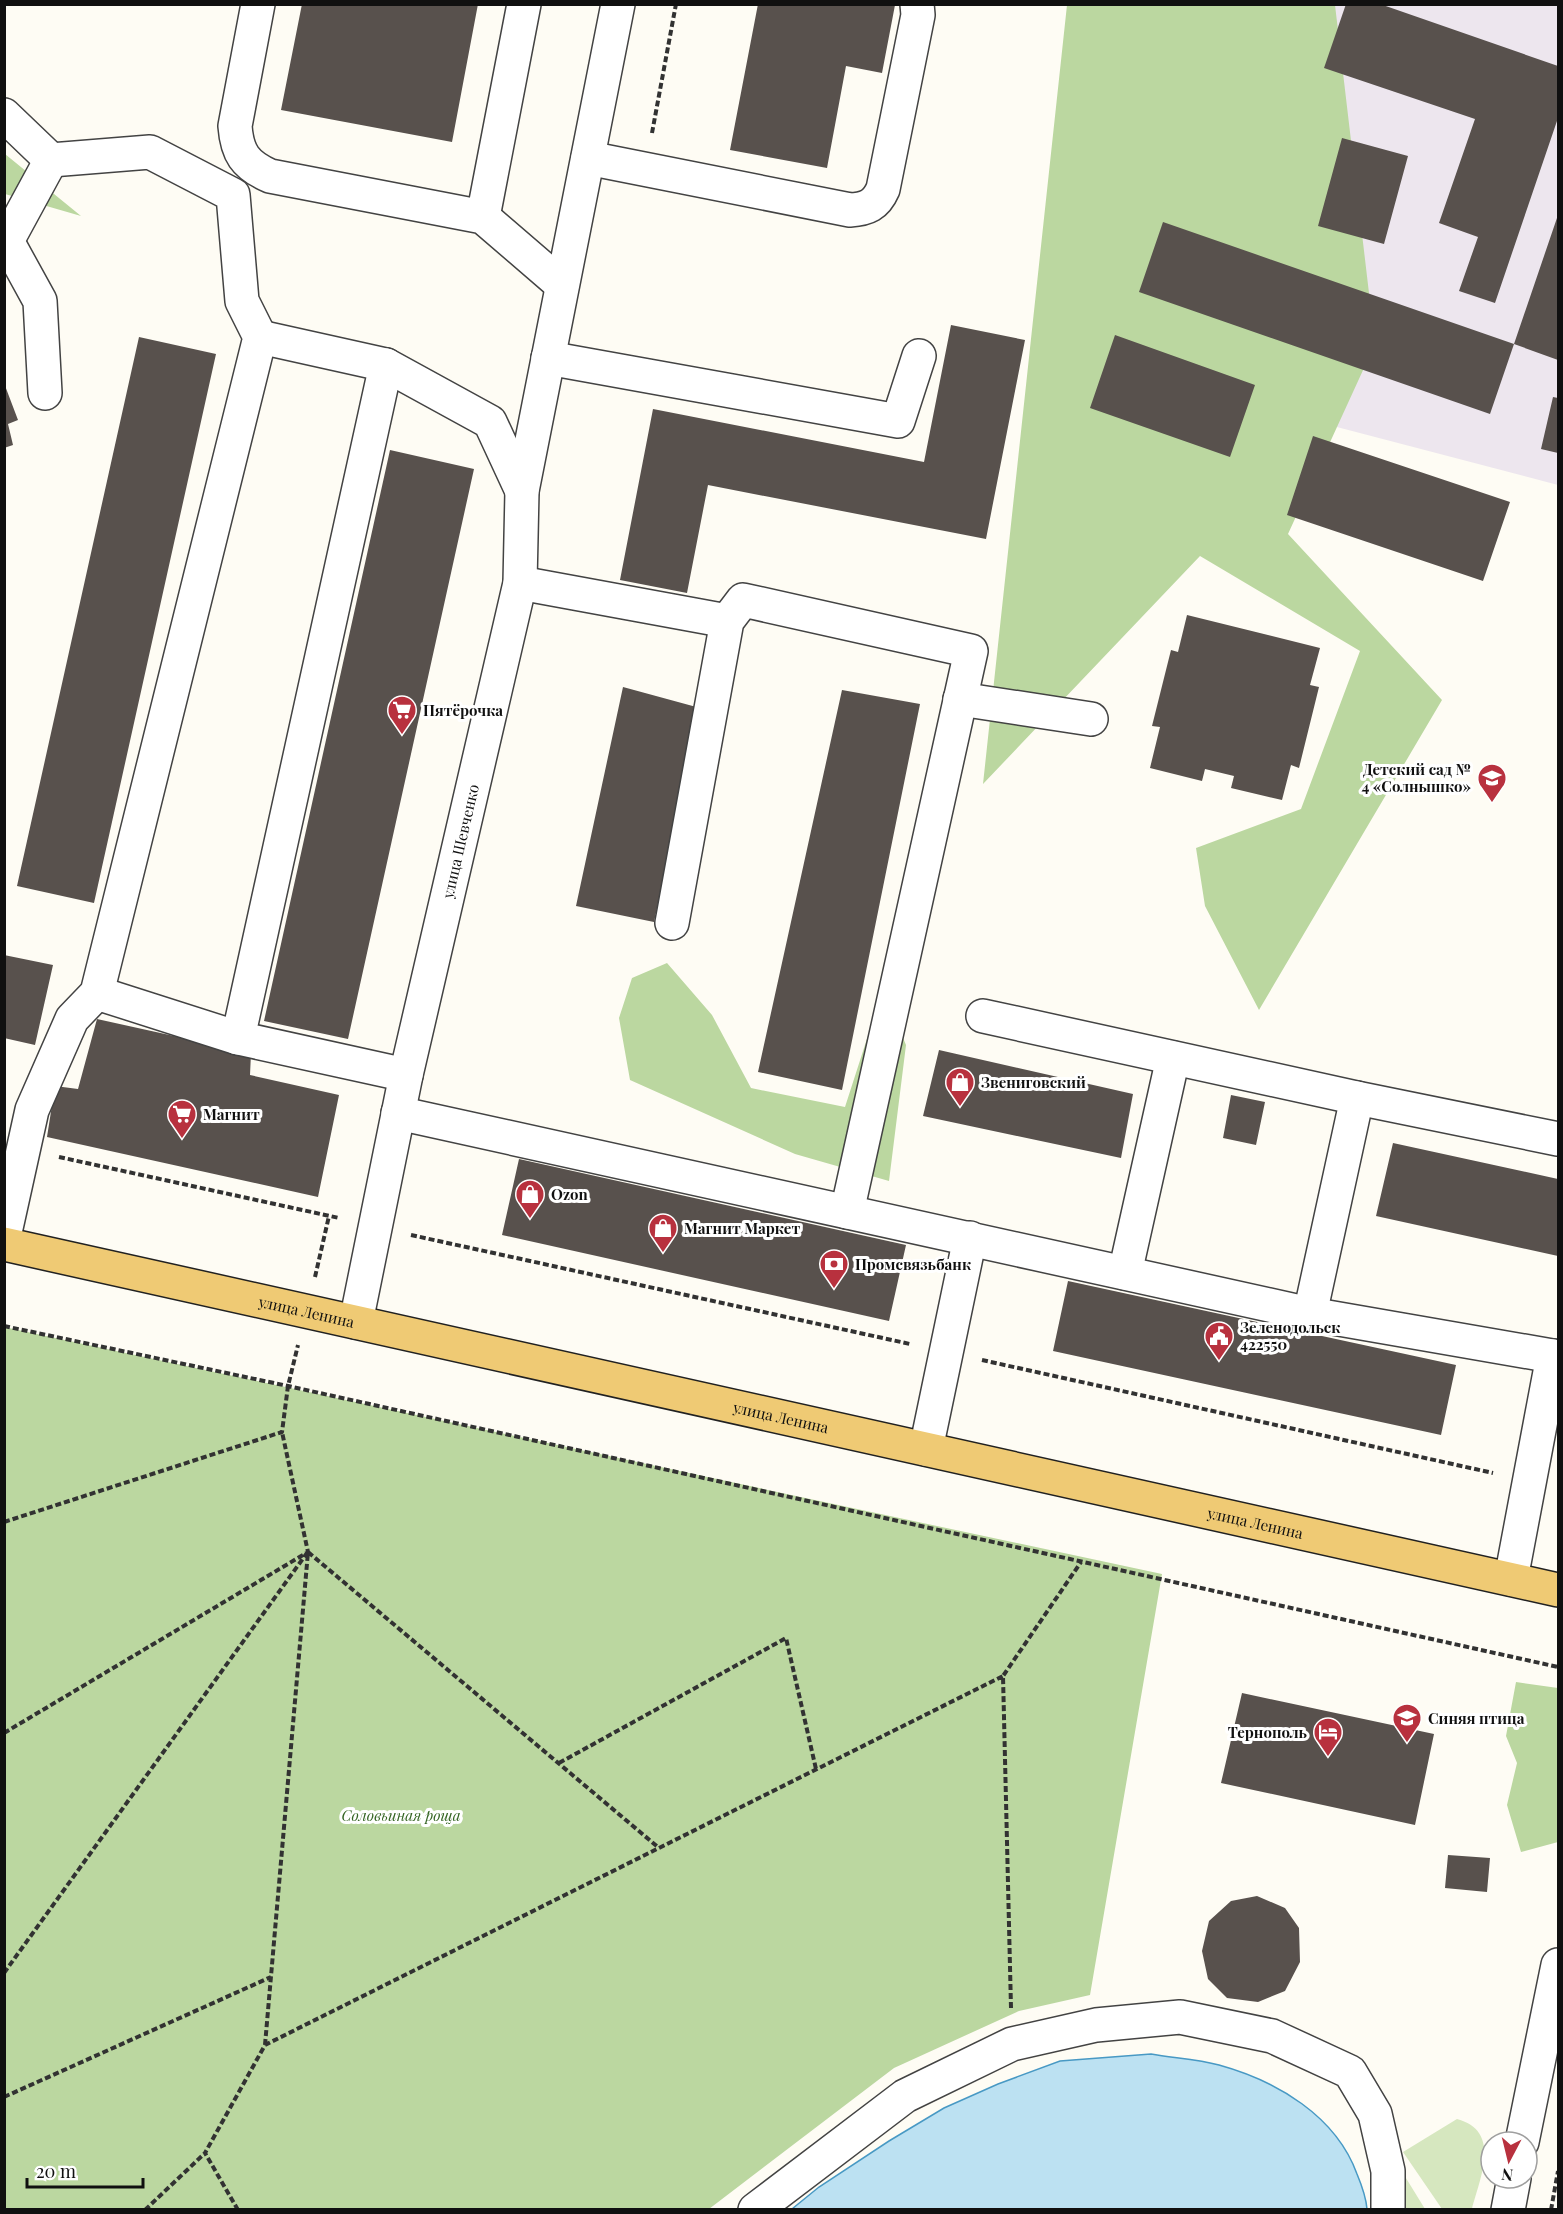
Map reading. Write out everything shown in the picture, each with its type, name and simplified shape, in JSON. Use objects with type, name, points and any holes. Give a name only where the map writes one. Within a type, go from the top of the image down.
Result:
[{"type":"main road","name":"улица Ленина","points":[[4,1244],[1558,1590]]},
{"type":"street","points":[[258,4],[235,126],[236,141],[242,156],[255,169],[270,176],[483,217],[562,285]]},
{"type":"street","points":[[483,217],[524,4]]},
{"type":"street","name":"улица Шевченко","points":[[356,1322],[405,1075],[520,583],[522,490],[618,4]]},
{"type":"street","points":[[588,158],[850,210],[865,209],[879,199],[883,189],[918,15],[917,4]]},
{"type":"street","points":[[4,116],[51,159],[150,152],[233,195],[242,301],[260,337],[97,993],[72,1019],[32,1110],[4,1237]]},
{"type":"street","points":[[45,393],[40,301],[6,241],[51,159]]},
{"type":"street","points":[[260,337],[386,365],[490,422],[522,490]]},
{"type":"street","points":[[548,358],[898,422],[920,356]]},
{"type":"street","points":[[237,1038],[386,365]]},
{"type":"street","points":[[520,583],[727,621]]},
{"type":"street","points":[[672,923],[727,621],[743,600],[971,651],[847,1212]]},
{"type":"street","points":[[960,699],[1091,719]]},
{"type":"street","points":[[97,993],[237,1038],[405,1075]]},
{"type":"street","points":[[983,1016],[1558,1139]]},
{"type":"street","points":[[1125,1273],[1173,1058]]},
{"type":"street","points":[[1310,1314],[1358,1098]]},
{"type":"street","points":[[398,1113],[1310,1314],[1556,1356],[1511,1580]]},
{"type":"street","points":[[926,1449],[970,1239]]},
{"type":"street","points":[[1524,2130],[1558,1965]]},
{"type":"street","points":[[755,2210],[905,2096],[1012,2044],[1096,2025],[1180,2017],[1272,2036],[1350,2072],[1375,2114],[1388,2171],[1388,2210]]},
{"type":"street","points":[[1508,2210],[1512,2190]]},
{"type":"path","points":[[645,169],[676,4]]},
{"type":"path","points":[[24,1149],[1530,1481]]},
{"type":"path","points":[[145,2210],[205,2152],[265,2045],[308,1552],[282,1432],[288,1386],[329,1216]]},
{"type":"path","points":[[4,1326],[288,1386],[1558,1667]]},
{"type":"path","points":[[4,1522],[282,1432]]},
{"type":"path","points":[[4,1733],[308,1552]]},
{"type":"path","points":[[308,1552],[659,1848]]},
{"type":"path","points":[[4,1973],[308,1552]]},
{"type":"path","points":[[265,2045],[1003,1676],[1081,1562]]},
{"type":"path","points":[[559,1763],[786,1638],[816,1769]]},
{"type":"path","points":[[1003,1676],[1012,2044]]},
{"type":"path","points":[[4,2097],[271,1977]]},
{"type":"path","points":[[205,2152],[238,2210]]},
{"type":"path","points":[[1551,2210],[1558,2171]]},
{"type":"shaded area","points":[[1130,5],[1558,5],[1558,485],[1157,380]]},
{"type":"green space","points":[[1067,5],[1335,5],[1375,344],[1288,534],[1442,700],[1259,1010],[1205,906],[1196,848],[1301,809],[1360,651],[1200,556],[983,784]]},
{"type":"green space","points":[[5,154],[81,216],[5,194]]},
{"type":"green space","points":[[667,963],[712,1015],[751,1088],[845,1107],[883,989],[906,1045],[889,1181],[795,1154],[630,1080],[619,1018],[632,978]]},
{"type":"green space","name":"Соловьиная роща","points":[[4,1327],[1162,1574],[1090,1995],[1019,2011],[894,2068],[709,2209],[5,2209]]},
{"type":"green space","points":[[1516,1682],[1558,1688],[1558,1842],[1521,1852],[1507,1805],[1517,1763],[1506,1736]]},
{"type":"green space","points":[[1457,2119],[1471,2125],[1479,2134],[1479,2184],[1472,2209],[1442,2209],[1403,2152]]},
{"type":"green space","points":[[1401,2170],[1425,2209],[1399,2209]]},
{"type":"water","points":[[1151,2054],[1211,2063],[1241,2072],[1283,2091],[1302,2104],[1335,2135],[1347,2153],[1362,2187],[1367,2209],[792,2209],[819,2187],[889,2141],[944,2108],[998,2084],[1060,2061]]},
{"type":"building","points":[[302,4],[478,4],[452,142],[281,110]]},
{"type":"building","points":[[758,4],[895,5],[882,73],[846,66],[827,168],[730,150]]},
{"type":"building","points":[[1346,4],[1380,4],[1558,66],[1558,118],[1495,303],[1459,291],[1478,237],[1439,223],[1475,119],[1324,68]]},
{"type":"building","points":[[1342,138],[1408,156],[1384,244],[1318,226]]},
{"type":"building","points":[[1558,215],[1558,360],[1514,344]]},
{"type":"building","points":[[1163,222],[1514,344],[1490,414],[1139,292]]},
{"type":"building","points":[[951,325],[1025,340],[986,539],[708,485],[687,593],[620,580],[653,409],[924,462]]},
{"type":"building","points":[[1115,335],[1255,385],[1230,457],[1090,408]]},
{"type":"building","points":[[139,337],[216,354],[94,903],[17,886]]},
{"type":"building","points":[[4,383],[18,420],[8,424],[13,445],[4,448]]},
{"type":"building","points":[[1553,397],[1558,398],[1558,453],[1541,449]]},
{"type":"building","points":[[1313,436],[1510,502],[1483,581],[1287,515]]},
{"type":"building","points":[[390,450],[474,469],[348,1039],[264,1021]]},
{"type":"building","points":[[1187,615],[1320,648],[1310,685],[1319,687],[1299,768],[1291,765],[1282,800],[1231,788],[1234,776],[1205,769],[1202,781],[1150,768],[1160,727],[1152,726],[1171,650],[1178,652]]},
{"type":"building","points":[[623,687],[700,708],[654,922],[576,906]]},
{"type":"building","points":[[842,690],[920,704],[842,1090],[758,1072]]},
{"type":"building","points":[[4,955],[53,965],[35,1045],[4,1038]]},
{"type":"building","points":[[97,1019],[251,1053],[250,1075],[339,1095],[318,1197],[47,1137],[55,1086],[78,1089]]},
{"type":"building","points":[[939,1050],[1133,1094],[1121,1158],[923,1116]]},
{"type":"building","points":[[1231,1095],[1265,1102],[1256,1145],[1223,1138]]},
{"type":"building","points":[[1393,1143],[1558,1179],[1558,1256],[1376,1216]]},
{"type":"building","points":[[519,1159],[906,1245],[889,1321],[502,1235]]},
{"type":"building","points":[[1068,1281],[1456,1365],[1441,1435],[1053,1351]]},
{"type":"building","name":"Тернополь","points":[[1242,1693],[1434,1734],[1415,1825],[1221,1783]]},
{"type":"building","points":[[1448,1855],[1490,1858],[1487,1892],[1445,1888]]},
{"type":"building","points":[[1257,1896],[1285,1908],[1299,1928],[1300,1962],[1285,1991],[1258,2002],[1227,1998],[1208,1979],[1202,1951],[1209,1921],[1231,1901]]},
{"type":"place","name":"Пятёрочка","points":[[402,736]]},
{"type":"place","name":"Детский сад № 4 «Солнышко»","points":[[1492,804]]},
{"type":"place","name":"Звениговский","points":[[960,1108]]},
{"type":"place","name":"Магнит","points":[[182,1140]]},
{"type":"place","name":"Ozon","points":[[530,1220]]},
{"type":"place","name":"Магнит Маркет","points":[[663,1254]]},
{"type":"place","name":"Промсвязьбанк","points":[[834,1290]]},
{"type":"place","name":"Зеленодольск 422550","points":[[1219,1362]]},
{"type":"place","name":"Синяя птица","points":[[1407,1744]]},
{"type":"place","name":"Тернополь","points":[[1328,1758]]}]
